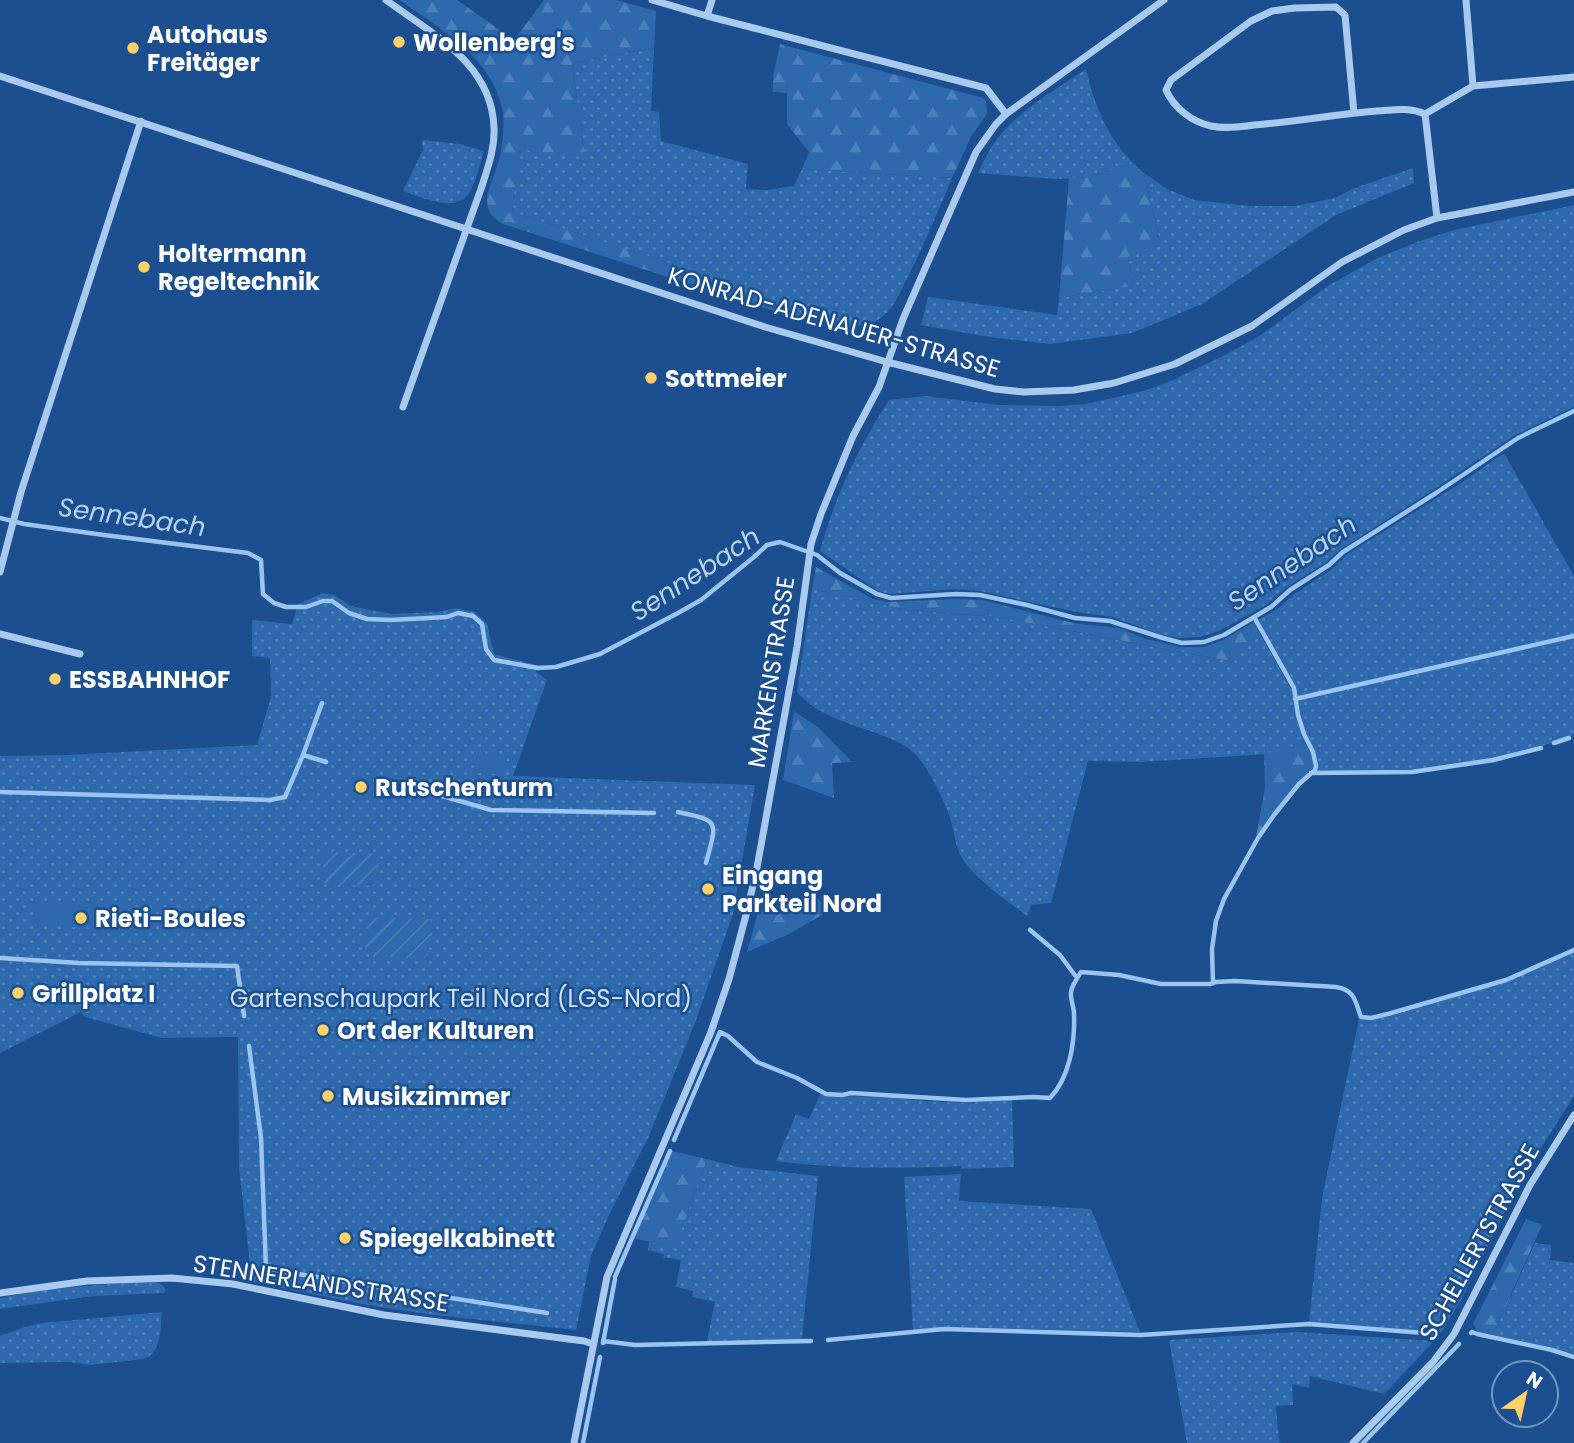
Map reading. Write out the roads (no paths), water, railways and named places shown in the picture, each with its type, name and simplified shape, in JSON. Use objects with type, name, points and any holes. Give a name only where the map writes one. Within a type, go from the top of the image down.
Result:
[{"type":"street","points":[[386,0],[461,56],[476,72],[491,103],[495,128],[492,154],[403,407]]},
{"type":"street","points":[[652,0],[986,88],[1006,114]]},
{"type":"street","points":[[707,16],[712,0]]},
{"type":"street","name":"MARKENSTRASSE","points":[[574,1443],[611,1264],[688,1089],[729,979],[756,873],[797,647],[811,544],[831,488],[853,436],[879,387],[904,319],[976,152],[1006,114],[1164,0]]},
{"type":"street","points":[[1466,0],[1473,86]]},
{"type":"street","points":[[1354,113],[1345,16],[1336,7],[1272,11],[1251,21],[1171,80],[1166,90],[1176,107],[1187,116],[1211,126],[1224,128],[1411,108],[1424,114]]},
{"type":"street","name":"KONRAD-ADENAUER-STRASSE","points":[[0,76],[765,327],[887,362],[995,389],[1014,391],[1074,390],[1114,383],[1175,364],[1252,326],[1342,262],[1404,230],[1437,218],[1574,192]]},
{"type":"street","points":[[1424,114],[1473,86],[1574,77]]},
{"type":"street","points":[[1424,114],[1437,218]]},
{"type":"street","points":[[0,572],[21,492],[141,121]]},
{"type":"street","points":[[0,634],[80,654]]},
{"type":"street","name":"SCHELLERTSTRASSE","points":[[1353,1443],[1433,1362],[1454,1334],[1530,1185],[1574,1115]]},
{"type":"street","name":"STENNERLANDSTRASSE","points":[[0,1293],[87,1281],[173,1278],[233,1284],[384,1315],[593,1344]]},
{"type":"waterway","name":"Sennebach","points":[[0,518],[24,524],[248,553],[261,560],[263,594],[274,603],[286,607],[306,607],[332,601],[349,613],[367,619],[447,617],[458,613],[473,616],[482,624],[486,649],[494,660],[538,668],[556,667],[600,654],[701,600],[767,545],[780,542],[817,555],[840,573],[877,594],[891,598],[980,595],[1075,618],[1110,621],[1182,643],[1204,642],[1224,635],[1271,607],[1343,552],[1518,438],[1574,411]]},
{"type":"waterway","points":[[1213,983],[1212,949],[1216,921],[1224,899],[1258,838],[1316,766],[1298,715],[1294,688],[1254,617]]},
{"type":"waterway","points":[[1295,699],[1574,636]]},
{"type":"waterway","points":[[303,755],[322,703]]},
{"type":"waterway","points":[[1554,743],[1569,738]]},
{"type":"waterway","points":[[1311,773],[1412,772],[1493,760],[1541,748]]},
{"type":"waterway","points":[[0,792],[270,800],[285,797],[303,755],[326,762]]},
{"type":"waterway","points":[[418,789],[491,810],[654,813]]},
{"type":"waterway","points":[[678,812],[702,818],[712,825],[712,839],[706,863]]},
{"type":"waterway","points":[[1030,930],[1060,955],[1077,978]]},
{"type":"waterway","points":[[674,1140],[720,1032],[757,1062],[797,1078],[826,1094],[966,1100],[1050,1098],[1057,1090],[1070,1059],[1074,1025],[1071,992],[1081,972],[1119,975],[1161,984],[1235,981],[1336,987],[1351,994],[1361,1017],[1371,1018],[1506,980],[1574,950]]},
{"type":"waterway","points":[[0,958],[79,963],[237,966],[244,1016]]},
{"type":"waterway","points":[[249,1046],[261,1138],[266,1269],[547,1313]]},
{"type":"waterway","points":[[615,1277],[670,1151]]},
{"type":"waterway","points":[[603,1343],[615,1279]]},
{"type":"waterway","points":[[828,1340],[944,1329],[1141,1335],[1309,1324],[1437,1334]]},
{"type":"waterway","points":[[1471,1333],[1574,1357]]},
{"type":"waterway","points":[[603,1341],[635,1345],[811,1341]]},
{"type":"waterway","points":[[1363,1443],[1459,1344]]},
{"type":"waterway","points":[[583,1443],[600,1357]]},
{"type":"place","name":"Wollenberg's","points":[[399,42]]},
{"type":"place","name":"Autohaus Freitäger","points":[[133,48]]},
{"type":"place","name":"Holtermann Regeltechnik","points":[[144,267]]},
{"type":"place","name":"Sottmeier","points":[[651,378]]},
{"type":"place","name":"ESSBAHNHOF","points":[[55,679]]},
{"type":"place","name":"Rutschenturm","points":[[361,787]]},
{"type":"place","name":"Eingang Parkteil Nord","points":[[708,889]]},
{"type":"place","name":"Rieti-Boules","points":[[81,918]]},
{"type":"place","name":"Grillplatz I","points":[[18,993]]},
{"type":"place","name":"Ort der Kulturen","points":[[323,1030]]},
{"type":"place","name":"Musikzimmer","points":[[328,1096]]},
{"type":"place","name":"Spiegelkabinett","points":[[345,1238]]},
{"type":"park label","name":"Gartenschaupark Teil Nord (LGS-Nord)","points":[[461,998]]}]
